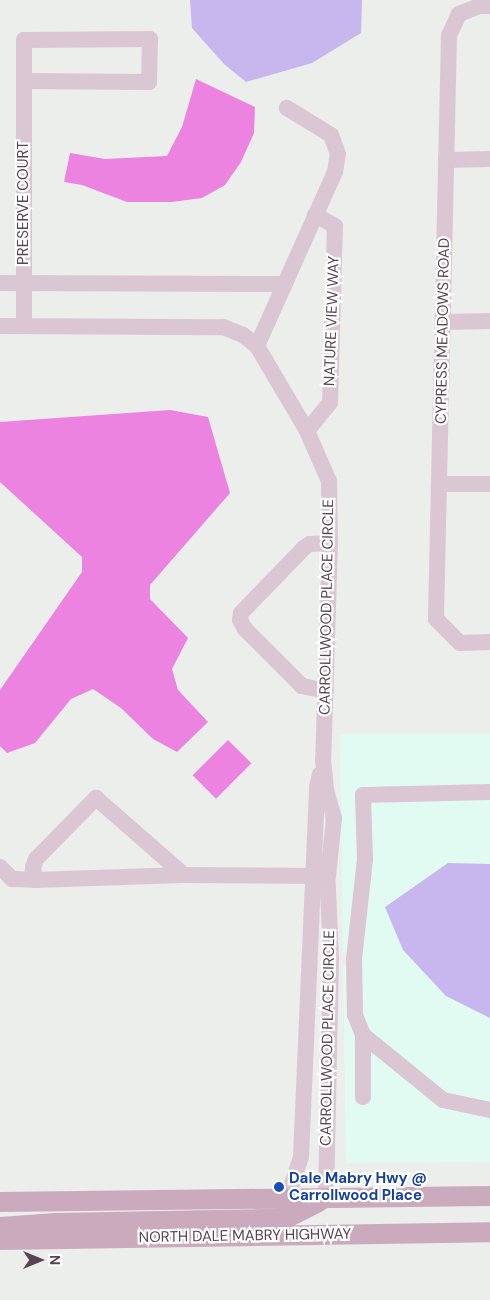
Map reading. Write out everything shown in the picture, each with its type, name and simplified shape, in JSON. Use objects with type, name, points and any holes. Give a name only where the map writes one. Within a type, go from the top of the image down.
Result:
[{"type":"main road","points":[[0,1202],[490,1196]]},
{"type":"main road","points":[[0,1227],[56,1223],[268,1219],[289,1216],[326,1199]]},
{"type":"main road","name":"NORTH DALE MABRY HIGHWAY","points":[[0,1240],[490,1232]]},
{"type":"street","name":"CYPRESS MEADOWS ROAD","points":[[490,6],[479,6],[460,14],[449,34],[436,619],[460,643],[490,642]]},
{"type":"street","name":"PRESERVE COURT","points":[[24,80],[149,82],[150,39],[24,40],[24,80],[24,325]]},
{"type":"street","points":[[257,346],[335,172],[338,154],[331,135],[287,108]]},
{"type":"street","points":[[446,160],[490,159]]},
{"type":"street","name":"NATURE VIEW WAY","points":[[307,431],[330,403],[335,226],[315,215]]},
{"type":"street","points":[[0,283],[284,284]]},
{"type":"street","points":[[443,322],[490,321]]},
{"type":"street","name":"CARROLLWOOD PLACE CIRCLE","points":[[0,326],[223,327],[243,335],[257,346],[307,431],[329,482],[330,543],[323,760],[326,788],[334,818],[320,876],[331,959],[326,1199]]},
{"type":"street","points":[[440,484],[490,484]]},
{"type":"street","points":[[326,691],[302,686],[244,629],[240,620],[241,613],[305,547],[310,544],[330,543]]},
{"type":"street","points":[[287,1199],[301,1157],[310,962],[320,876],[317,787],[323,760]]},
{"type":"street","points":[[363,1097],[363,1035],[355,1016],[354,959],[365,860],[363,795],[490,792]]},
{"type":"street","points":[[35,880],[33,867],[36,859],[96,798],[184,875]]},
{"type":"street","points":[[0,867],[12,879],[35,880],[184,875],[320,876]]},
{"type":"street","points":[[310,962],[331,959],[354,959]]},
{"type":"street","points":[[363,1035],[443,1100],[490,1110]]},
{"type":"street","points":[[306,1070],[328,1071]]},
{"type":"shaded area","points":[[190,0],[362,0],[361,33],[312,63],[246,82],[224,64],[192,28]]},
{"type":"shaded area","points":[[196,79],[255,107],[254,133],[241,162],[225,185],[202,198],[172,202],[127,202],[82,185],[64,182],[70,153],[105,159],[167,156],[182,127]]},
{"type":"shaded area","points":[[170,410],[208,417],[230,493],[150,585],[150,599],[188,638],[172,669],[178,690],[208,722],[177,752],[153,739],[121,708],[93,689],[71,699],[35,743],[7,753],[0,746],[0,690],[82,572],[82,557],[0,482],[0,422]]},
{"type":"shaded area","points":[[340,734],[490,734],[490,785],[363,788],[347,952],[343,952]]},
{"type":"shaded area","points":[[228,740],[251,763],[216,799],[193,775]]},
{"type":"shaded area","points":[[490,799],[490,864],[448,863],[446,996],[490,1018],[490,1103],[447,1093],[370,1030],[363,1014],[362,959],[371,801]]},
{"type":"shaded area","points":[[448,863],[490,864],[490,1018],[446,996],[403,950],[385,907]]},
{"type":"shaded area","points":[[343,966],[346,966],[347,1016],[355,1036],[355,1104],[370,1104],[371,1050],[490,1118],[490,1162],[346,1163]]},
{"type":"place","name":"Dale Mabry Hwy @ Carrollwood Place","points":[[279,1187]]}]
